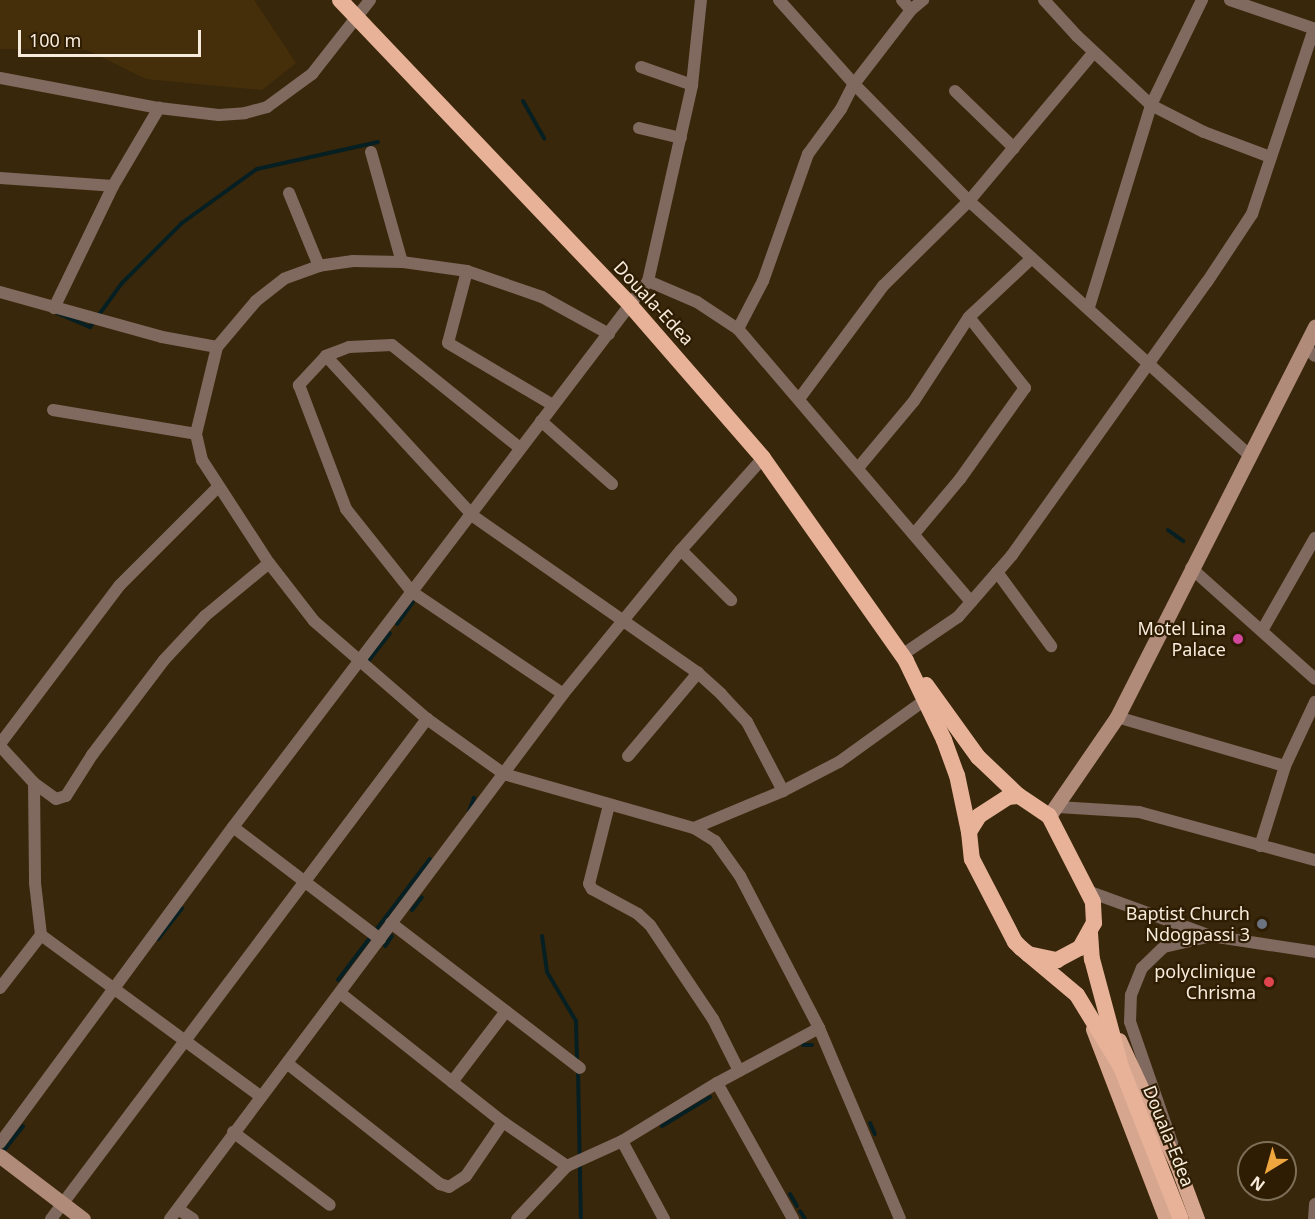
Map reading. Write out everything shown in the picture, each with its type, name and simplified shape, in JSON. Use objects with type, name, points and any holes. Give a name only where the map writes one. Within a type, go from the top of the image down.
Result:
[{"type":"highway","name":"Douala-Edea","points":[[340,0],[631,306],[763,458],[904,658]]},
{"type":"highway","points":[[904,658],[957,775],[972,859],[1015,942],[1066,984],[1086,1008],[1121,1067]]},
{"type":"highway","points":[[904,658],[978,757],[1019,796],[1053,811],[1090,892],[1094,915],[1090,933],[1080,948],[1057,960],[1028,954]]},
{"type":"highway","points":[[969,832],[993,804],[1019,796]]},
{"type":"highway","points":[[1090,933],[1104,1009],[1121,1067]]},
{"type":"highway","name":"Douala-Edea","points":[[1121,1067],[1181,1219]]},
{"type":"main road","points":[[1053,811],[1118,717],[1248,454],[1310,351],[1315,326]]},
{"type":"main road","points":[[1086,1008],[1166,1219]]},
{"type":"main road","points":[[1104,1009],[1177,1165],[1197,1219]]},
{"type":"main road","points":[[0,1156],[83,1219]]},
{"type":"street","points":[[0,78],[159,108],[219,115],[267,107],[312,74],[358,19],[370,0]]},
{"type":"street","points":[[0,1143],[233,827],[362,662],[412,592],[473,516],[520,448],[648,281],[692,84],[701,0]]},
{"type":"street","points":[[902,0],[911,10]]},
{"type":"street","points":[[738,329],[763,282],[804,163],[854,84],[911,10],[923,0]]},
{"type":"street","points":[[1044,0],[1150,105],[1211,135],[1270,157]]},
{"type":"street","points":[[1089,307],[1150,105],[1202,0]]},
{"type":"street","points":[[904,658],[945,629],[997,572],[1147,365],[1252,214],[1314,29],[1230,0]]},
{"type":"street","points":[[783,2],[854,84],[969,201],[1089,307],[1147,365],[1248,454]]},
{"type":"street","points":[[799,399],[883,286],[969,201],[1094,52]]},
{"type":"street","points":[[641,67],[692,84]]},
{"type":"street","points":[[955,91],[1014,148]]},
{"type":"street","points":[[54,308],[113,186],[159,108]]},
{"type":"street","points":[[639,128],[681,138]]},
{"type":"street","points":[[371,152],[402,262]]},
{"type":"street","points":[[0,178],[113,186]]},
{"type":"street","points":[[289,193],[319,266]]},
{"type":"street","points":[[858,468],[914,401],[969,317],[1032,258]]},
{"type":"street","points":[[609,334],[542,297],[467,271],[402,262],[353,261],[319,266],[284,279],[256,301],[216,346],[196,434],[202,460],[217,488],[269,563],[314,621],[427,719],[504,774],[694,828],[715,840],[727,854],[819,1028],[900,1219]]},
{"type":"street","points":[[467,271],[448,344],[554,405]]},
{"type":"street","points":[[648,281],[697,302],[738,329],[971,602]]},
{"type":"street","points":[[0,292],[162,337],[216,346]]},
{"type":"street","points":[[914,534],[960,479],[1025,387],[969,317]]},
{"type":"street","points":[[520,448],[392,345],[349,347],[326,356],[299,385],[300,394],[346,509],[412,592],[563,694]]},
{"type":"street","points":[[326,356],[473,516],[698,673],[747,722],[783,791]]},
{"type":"street","points":[[53,410],[196,434]]},
{"type":"street","points":[[541,421],[612,484]]},
{"type":"street","points":[[170,1219],[563,694],[681,550],[763,458]]},
{"type":"street","points":[[217,488],[120,585],[0,745],[34,783],[56,799],[66,796],[92,755],[164,660],[205,616],[269,563]]},
{"type":"street","points":[[1263,629],[1311,556],[1315,538]]},
{"type":"street","points":[[681,550],[731,600]]},
{"type":"street","points":[[1191,568],[1263,629],[1315,679]]},
{"type":"street","points":[[997,572],[1051,646]]},
{"type":"street","points":[[628,756],[698,673]]},
{"type":"street","points":[[694,828],[783,791],[839,762],[925,700]]},
{"type":"street","points":[[1260,846],[1285,766],[1315,702]]},
{"type":"street","points":[[1118,717],[1285,766]]},
{"type":"street","points":[[51,1219],[306,884],[427,719]]},
{"type":"street","points":[[0,988],[41,935],[35,883],[34,783]]},
{"type":"street","points":[[609,805],[589,884],[592,889],[638,914],[650,925],[707,1010],[739,1071]]},
{"type":"street","points":[[1053,811],[1138,812],[1315,860]]},
{"type":"street","points":[[233,827],[380,939]]},
{"type":"street","points":[[1090,892],[1211,936],[1315,952]]},
{"type":"street","points":[[391,923],[580,1068]]},
{"type":"street","points":[[41,935],[260,1096]]},
{"type":"street","points":[[1177,1165],[1162,1108],[1130,1022],[1131,995],[1142,968],[1164,947],[1211,936]]},
{"type":"street","points":[[340,993],[503,1122],[567,1166]]},
{"type":"street","points":[[452,1082],[506,1011]]},
{"type":"street","points":[[517,1219],[567,1166],[622,1141],[717,1083],[819,1028]]},
{"type":"street","points":[[288,1064],[440,1184],[449,1187],[466,1176],[503,1122]]},
{"type":"street","points":[[717,1083],[793,1219]]},
{"type":"street","points":[[233,1132],[330,1205]]},
{"type":"street","points":[[622,1141],[664,1219]]},
{"type":"street","points":[[1314,1219],[1315,1204]]},
{"type":"street","points":[[178,1209],[193,1219]]},
{"type":"shaded area","points":[[0,0],[254,0],[296,63],[262,90],[146,79],[87,50],[0,49]]},
{"type":"waterway","points":[[523,101],[544,138]]},
{"type":"waterway","points":[[57,313],[90,327],[122,283],[182,223],[257,169],[378,142]]},
{"type":"waterway","points":[[1168,530],[1183,541]]},
{"type":"waterway","points":[[397,624],[413,602]]},
{"type":"waterway","points":[[369,660],[390,633]]},
{"type":"waterway","points":[[469,811],[474,798]]},
{"type":"waterway","points":[[338,980],[430,859]]},
{"type":"waterway","points":[[412,910],[422,897]]},
{"type":"waterway","points":[[158,939],[182,908]]},
{"type":"waterway","points":[[385,946],[392,936]]},
{"type":"waterway","points":[[542,936],[547,972],[576,1021],[577,1062]]},
{"type":"waterway","points":[[803,1045],[812,1045]]},
{"type":"waterway","points":[[578,1069],[581,1219]]},
{"type":"waterway","points":[[662,1126],[710,1097]]},
{"type":"waterway","points":[[870,1123],[875,1134]]},
{"type":"waterway","points":[[2,1153],[23,1126]]},
{"type":"waterway","points":[[790,1194],[797,1206]]},
{"type":"waterway","points":[[800,1211],[805,1219]]},
{"type":"place","name":"Motel Lina Palace","points":[[1238,639]]},
{"type":"place","name":"Baptist Church Ndogpassi 3","points":[[1262,924]]},
{"type":"place","name":"polyclinique Chrisma","points":[[1269,982]]}]
